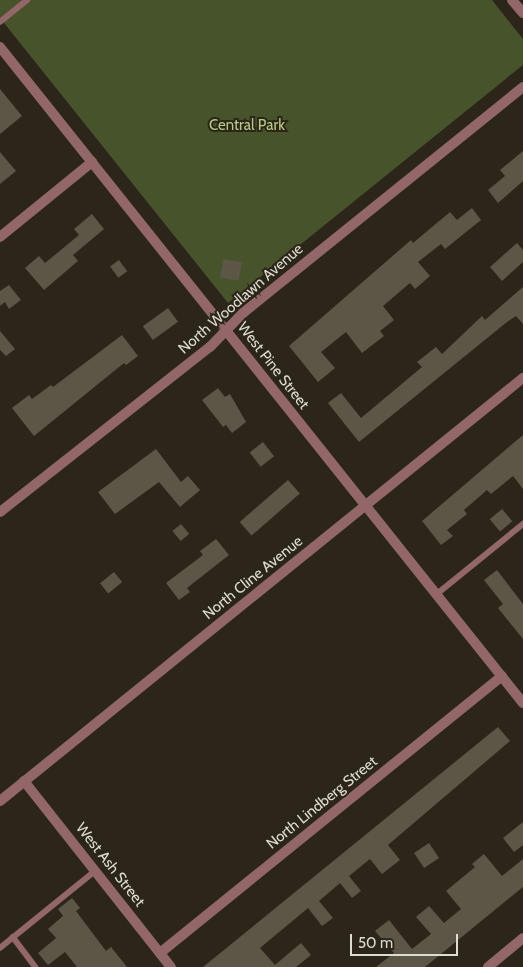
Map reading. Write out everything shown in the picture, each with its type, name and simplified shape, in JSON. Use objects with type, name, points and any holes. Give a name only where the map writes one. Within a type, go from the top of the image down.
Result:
[{"type":"street","points":[[512,0],[523,13]]},
{"type":"street","name":"West Pine Street","points":[[0,47],[523,703]]},
{"type":"street","name":"North Woodlawn Avenue","points":[[0,512],[56,467],[78,454],[210,347],[226,330],[523,87]]},
{"type":"street","points":[[0,237],[92,162]]},
{"type":"street","name":"North Cline Avenue","points":[[0,801],[523,378]]},
{"type":"street","name":"North Lindberg Street","points":[[160,953],[502,676]]},
{"type":"street","name":"West Ash Street","points":[[24,781],[171,967]]},
{"type":"street","points":[[488,967],[523,938]]},
{"type":"lane","points":[[0,22],[27,0]]},
{"type":"lane","points":[[437,594],[523,525]]},
{"type":"lane","points":[[0,948],[95,871]]},
{"type":"lane","points":[[13,937],[36,967]]},
{"type":"green space","name":"Central Park","points":[[0,0],[492,0],[523,39],[523,65],[228,303],[0,18]]},
{"type":"building","points":[[0,89],[22,116],[0,134]]},
{"type":"building","points":[[523,151],[523,181],[498,203],[488,190],[505,176],[500,170]]},
{"type":"building","points":[[0,152],[16,171],[0,184]]},
{"type":"building","points":[[472,208],[481,220],[445,249],[441,244],[418,262],[430,276],[415,289],[410,283],[383,306],[394,320],[380,331],[384,336],[362,353],[346,332],[321,352],[335,368],[318,382],[289,346],[411,240],[413,243],[450,212],[457,220]]},
{"type":"building","points":[[92,214],[104,229],[73,255],[78,261],[44,290],[25,268],[39,256],[45,263],[79,235],[74,229]]},
{"type":"building","points":[[517,243],[523,250],[523,262],[502,281],[490,267]]},
{"type":"building","points":[[223,259],[242,262],[239,281],[220,278]]},
{"type":"building","points":[[119,260],[127,271],[118,278],[110,266]]},
{"type":"building","points":[[9,285],[21,300],[9,309],[5,302],[0,306],[0,291]]},
{"type":"building","points":[[523,287],[523,324],[516,316],[507,322],[359,442],[328,403],[341,393],[361,418],[422,367],[417,362],[436,347],[442,354],[482,316],[485,320]]},
{"type":"building","points":[[168,308],[178,322],[153,340],[143,326]]},
{"type":"building","points":[[0,331],[15,349],[6,356],[0,350]]},
{"type":"building","points":[[122,335],[138,356],[126,365],[124,363],[34,436],[12,408],[29,395],[32,399],[51,385],[53,387]]},
{"type":"building","points":[[218,388],[225,397],[230,394],[246,422],[232,433],[226,425],[223,427],[202,400]]},
{"type":"building","points":[[523,435],[523,489],[513,476],[491,494],[487,490],[464,510],[467,514],[447,530],[453,536],[441,545],[422,521]]},
{"type":"building","points":[[263,442],[274,456],[261,467],[250,452]]},
{"type":"building","points":[[156,449],[181,482],[188,476],[200,490],[180,507],[159,482],[115,514],[98,492]]},
{"type":"building","points":[[288,480],[300,494],[252,536],[240,522]]},
{"type":"building","points":[[502,509],[512,521],[500,532],[490,519]]},
{"type":"building","points":[[181,524],[189,534],[181,541],[172,531]]},
{"type":"building","points":[[216,539],[229,555],[187,588],[190,592],[179,600],[166,583],[203,555],[200,551]]},
{"type":"building","points":[[497,570],[523,604],[523,639],[498,608],[503,604],[484,580]]},
{"type":"building","points":[[114,572],[122,582],[108,593],[100,583]]},
{"type":"building","points":[[498,727],[510,741],[388,845],[400,860],[382,874],[370,859],[349,876],[361,891],[352,898],[340,883],[319,901],[333,918],[322,926],[308,908],[260,948],[275,965],[301,943],[311,955],[296,967],[203,967]]},
{"type":"building","points":[[523,822],[523,845],[514,852],[503,838]]},
{"type":"building","points":[[429,843],[439,858],[424,868],[414,853]]},
{"type":"building","points":[[484,854],[502,876],[523,859],[523,887],[425,967],[376,967],[394,953],[375,931],[389,920],[412,949],[431,934],[416,917],[429,906],[444,923],[461,909],[446,891],[475,867],[472,864]]},
{"type":"building","points":[[72,898],[80,908],[76,911],[106,951],[111,947],[127,967],[77,967],[65,952],[48,965],[38,953],[56,938],[48,929],[63,916],[58,909]]}]
